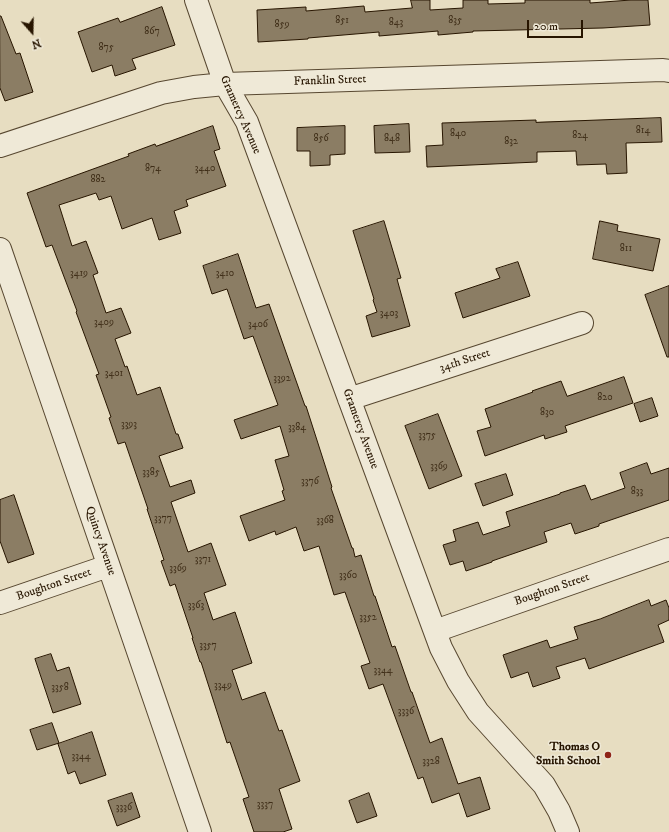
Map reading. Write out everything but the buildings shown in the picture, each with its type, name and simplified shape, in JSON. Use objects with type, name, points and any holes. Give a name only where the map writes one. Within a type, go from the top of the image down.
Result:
[{"type":"street","name":"Gramercy Avenue","points":[[196,0],[226,84],[246,122],[441,648],[458,681],[478,712],[544,785],[559,811],[568,832]]},
{"type":"street","name":"Franklin Street","points":[[0,146],[161,93],[194,87],[226,84],[669,71]]},
{"type":"street","name":"Quincy Avenue","points":[[0,249],[200,832]]},
{"type":"street","name":"34th Street","points":[[349,399],[582,324]]},
{"type":"street","name":"Boughton Street","points":[[435,631],[669,549]]},
{"type":"street","name":"Boughton Street","points":[[0,603],[108,566]]},
{"type":"place","name":"Thomas O Smith School","points":[[608,755]]}]
